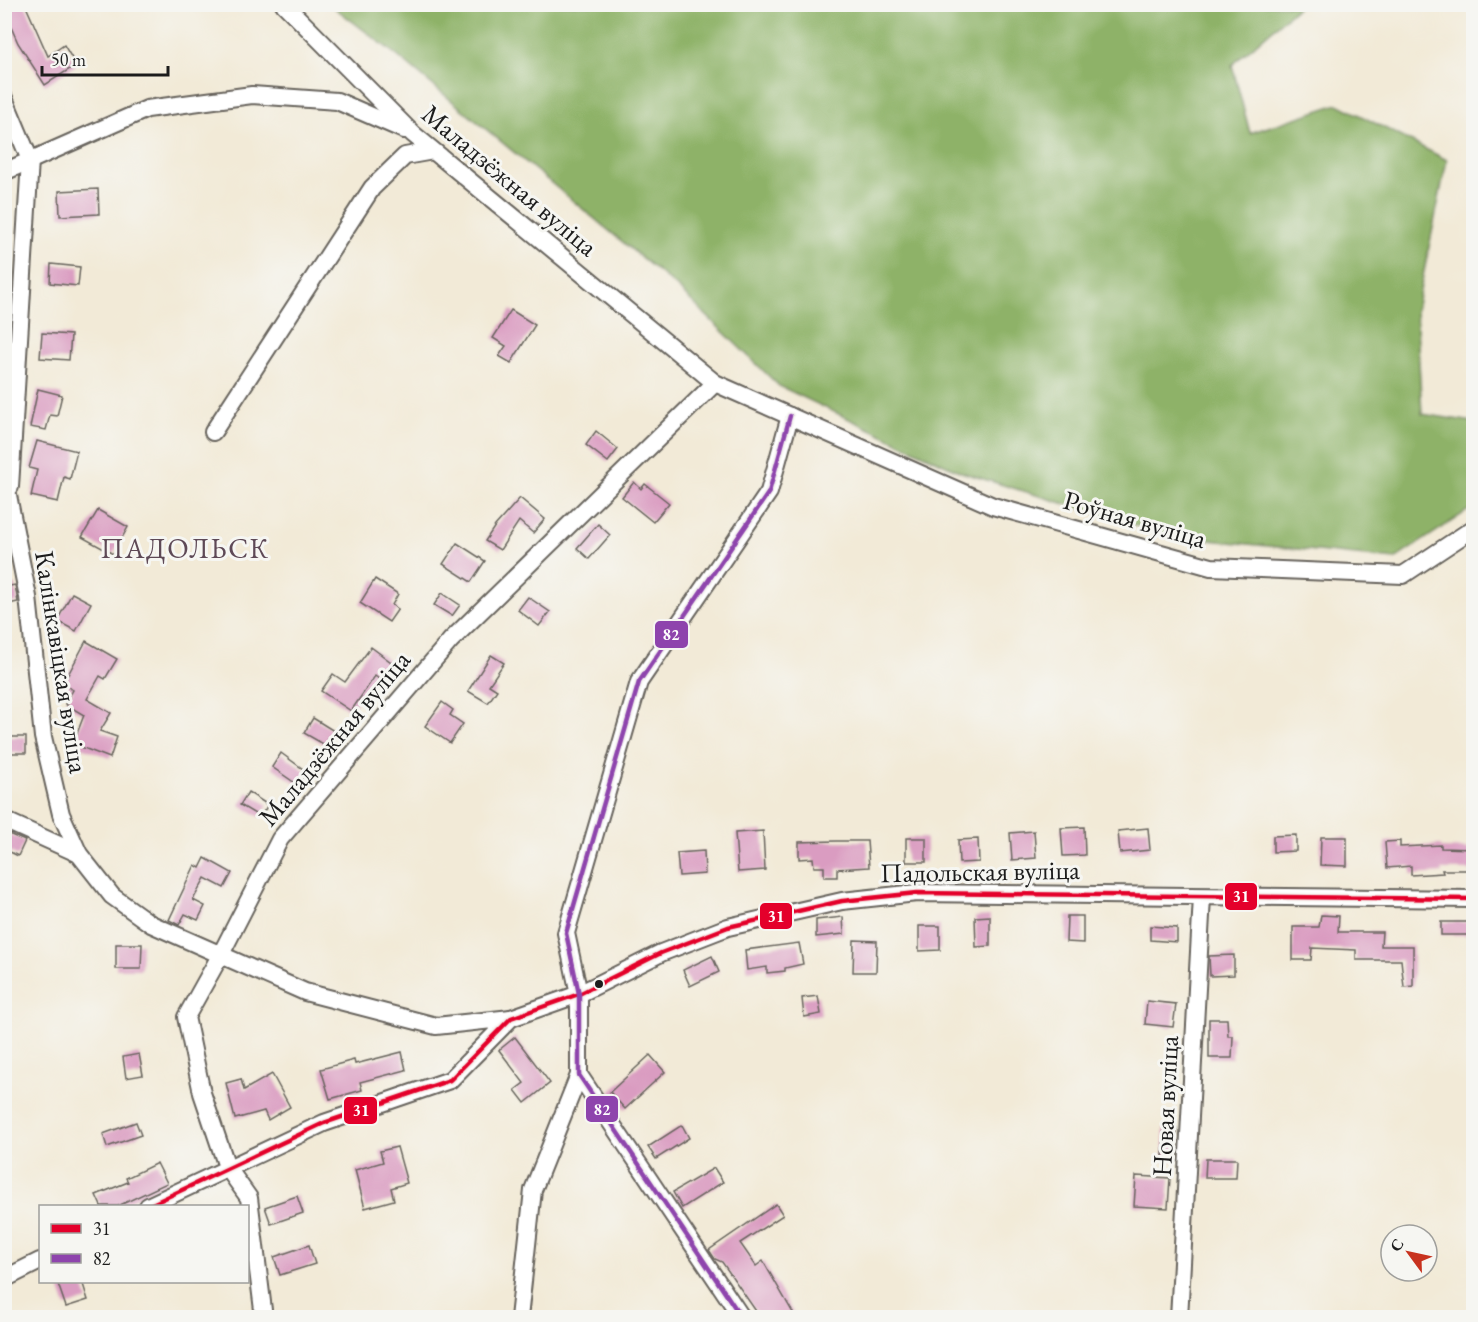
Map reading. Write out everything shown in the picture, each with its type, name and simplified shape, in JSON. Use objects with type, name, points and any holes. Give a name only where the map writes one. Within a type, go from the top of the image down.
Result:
[{"type":"street","name":"Маладзёжная вуліца","points":[[284,4],[413,135],[715,383],[790,416]]},
{"type":"street","points":[[4,172],[147,109],[252,95],[337,101],[413,135]]},
{"type":"street","points":[[4,98],[30,160],[9,498]]},
{"type":"street","points":[[213,432],[372,188],[405,156],[433,151]]},
{"type":"street","name":"Маладзёжная вуліца","points":[[264,1317],[249,1198],[227,1167],[202,1093],[186,1017],[280,839],[451,640],[715,383]]},
{"type":"street","points":[[519,1317],[533,1190],[579,1075],[579,994],[566,933],[639,682],[769,492],[790,416]]},
{"type":"street","name":"Роўная вуліца","points":[[790,416],[993,506],[1211,567],[1403,575],[1473,528]]},
{"type":"street","name":"Калінкавіцкая вуліца","points":[[4,475],[28,597],[43,737],[61,814],[79,854],[112,896],[151,924],[305,992],[436,1026],[511,1017]]},
{"type":"street","name":"Калінкавіцкая вуліца","points":[[4,819],[79,854]]},
{"type":"street","name":"Падольская вуліца","points":[[227,1167],[324,1123],[450,1080],[511,1017],[579,994],[661,953],[728,927],[842,901],[917,893],[1473,899]]},
{"type":"street","name":"Новая вуліца","points":[[1179,1317],[1202,897]]},
{"type":"street","points":[[579,1075],[742,1317]]},
{"type":"street","points":[[150,1205],[227,1167]]},
{"type":"street","points":[[4,1279],[39,1262]]},
{"type":"green space","points":[[331,5],[1300,5],[1232,65],[1250,133],[1338,104],[1447,160],[1416,310],[1422,414],[1473,422],[1473,507],[1395,559],[1170,536],[961,472],[779,386],[677,287],[395,54]]},
{"type":"building","points":[[4,4],[25,4],[48,56],[64,45],[76,65],[45,85],[18,43],[4,11]]},
{"type":"building","points":[[98,189],[99,214],[60,216],[59,191]]},
{"type":"building","points":[[51,264],[80,267],[78,286],[50,283]]},
{"type":"building","points":[[511,310],[535,325],[511,363],[499,356],[506,346],[493,338]]},
{"type":"building","points":[[42,333],[71,335],[69,360],[40,358]]},
{"type":"building","points":[[38,389],[62,395],[57,416],[50,415],[46,430],[30,427]]},
{"type":"building","points":[[596,431],[618,449],[608,462],[586,445]]},
{"type":"building","points":[[37,441],[77,451],[70,479],[64,477],[58,502],[31,496],[37,470],[29,468]]},
{"type":"building","points":[[634,482],[641,489],[645,484],[669,503],[653,522],[622,497]]},
{"type":"building","points":[[520,498],[545,519],[533,533],[519,521],[500,550],[485,541]]},
{"type":"building","points":[[98,510],[128,527],[113,554],[82,537]]},
{"type":"building","points":[[598,524],[610,535],[589,559],[577,548]]},
{"type":"building","points":[[457,543],[485,561],[471,582],[443,564]]},
{"type":"building","points":[[375,579],[398,594],[392,605],[398,609],[389,622],[360,603]]},
{"type":"building","points":[[15,585],[18,602],[4,605],[4,587]]},
{"type":"building","points":[[72,593],[91,603],[76,631],[57,621]]},
{"type":"building","points":[[442,593],[460,605],[452,616],[434,605]]},
{"type":"building","points":[[528,597],[550,612],[539,626],[518,610]]},
{"type":"building","points":[[86,641],[117,659],[105,679],[100,676],[87,699],[111,713],[100,731],[117,737],[110,758],[73,744],[84,715],[65,704],[73,690],[63,684]]},
{"type":"building","points":[[371,647],[395,665],[383,682],[375,676],[351,711],[321,691],[333,674],[345,682]]},
{"type":"building","points":[[491,655],[504,663],[489,685],[497,690],[488,703],[468,691]]},
{"type":"building","points":[[442,702],[453,710],[450,715],[463,724],[450,743],[425,726]]},
{"type":"building","points":[[313,718],[334,731],[325,745],[304,733]]},
{"type":"building","points":[[4,737],[26,737],[26,753],[4,753]]},
{"type":"building","points":[[281,753],[307,772],[298,785],[272,767]]},
{"type":"building","points":[[248,792],[268,805],[260,817],[240,805]]},
{"type":"building","points":[[1084,827],[1085,855],[1063,856],[1061,828]]},
{"type":"building","points":[[1148,828],[1150,850],[1120,853],[1118,831]]},
{"type":"building","points":[[763,831],[765,870],[738,872],[735,833]]},
{"type":"building","points":[[1034,831],[1036,858],[1012,860],[1010,833]]},
{"type":"building","points":[[4,832],[25,841],[18,856],[4,849]]},
{"type":"building","points":[[1296,835],[1296,851],[1273,852],[1273,836]]},
{"type":"building","points":[[1321,837],[1347,837],[1347,866],[1320,865]]},
{"type":"building","points":[[906,838],[926,838],[926,862],[906,862]]},
{"type":"building","points":[[978,839],[979,862],[959,863],[958,840]]},
{"type":"building","points":[[867,841],[869,867],[837,869],[837,877],[824,877],[824,867],[814,867],[813,858],[799,859],[799,842]]},
{"type":"building","points":[[1400,841],[1400,847],[1441,845],[1441,848],[1473,849],[1473,870],[1442,870],[1443,873],[1411,875],[1411,866],[1387,868],[1385,842]]},
{"type":"building","points":[[704,851],[705,874],[679,876],[677,853]]},
{"type":"building","points":[[205,858],[232,873],[224,888],[205,878],[193,900],[205,906],[198,920],[185,914],[179,925],[169,920],[195,865],[200,868]]},
{"type":"building","points":[[1321,915],[1339,916],[1338,932],[1382,932],[1381,946],[1413,946],[1413,986],[1404,987],[1401,960],[1356,960],[1356,950],[1312,948],[1311,960],[1293,960],[1293,927],[1319,927]]},
{"type":"building","points":[[990,916],[990,946],[976,947],[975,917]]},
{"type":"building","points":[[1067,916],[1083,916],[1083,943],[1066,942]]},
{"type":"building","points":[[843,917],[844,934],[816,937],[816,920]]},
{"type":"building","points":[[1441,922],[1468,922],[1468,935],[1441,935]]},
{"type":"building","points":[[919,926],[940,926],[940,950],[919,951]]},
{"type":"building","points":[[1150,926],[1177,928],[1177,942],[1150,940]]},
{"type":"building","points":[[854,940],[877,941],[876,972],[853,972]]},
{"type":"building","points":[[799,943],[803,964],[785,968],[785,971],[767,973],[767,967],[747,970],[745,950]]},
{"type":"building","points":[[116,944],[142,944],[141,969],[116,969]]},
{"type":"building","points":[[1234,955],[1234,975],[1210,976],[1209,956]]},
{"type":"building","points":[[712,956],[719,972],[690,986],[683,970]]},
{"type":"building","points":[[818,996],[821,1014],[804,1017],[802,998]]},
{"type":"building","points":[[1147,1001],[1176,1004],[1173,1027],[1145,1024]]},
{"type":"building","points":[[1209,1019],[1227,1019],[1228,1036],[1233,1036],[1232,1058],[1209,1058]]},
{"type":"building","points":[[515,1037],[550,1083],[525,1103],[515,1090],[524,1083],[499,1050]]},
{"type":"building","points":[[402,1052],[406,1070],[360,1082],[362,1090],[330,1099],[321,1069],[354,1060],[355,1064]]},
{"type":"building","points":[[139,1054],[143,1075],[126,1078],[123,1057]]},
{"type":"building","points":[[650,1055],[665,1072],[625,1109],[610,1092]]},
{"type":"building","points":[[272,1074],[290,1107],[268,1120],[264,1111],[235,1119],[226,1083],[241,1079],[244,1090]]},
{"type":"building","points":[[136,1122],[141,1135],[107,1147],[103,1134]]},
{"type":"building","points":[[682,1125],[689,1138],[656,1159],[648,1147]]},
{"type":"building","points":[[1164,1127],[1177,1128],[1176,1161],[1163,1161]]},
{"type":"building","points":[[397,1147],[407,1183],[391,1188],[394,1200],[365,1208],[355,1170],[383,1162],[380,1151]]},
{"type":"building","points":[[1206,1159],[1237,1159],[1236,1178],[1205,1178]]},
{"type":"building","points":[[157,1163],[167,1183],[120,1205],[101,1205],[96,1195],[128,1182],[126,1178]]},
{"type":"building","points":[[714,1168],[723,1182],[682,1208],[673,1192]]},
{"type":"building","points":[[1136,1176],[1170,1178],[1168,1208],[1134,1206]]},
{"type":"building","points":[[297,1196],[303,1213],[271,1224],[265,1207]]},
{"type":"building","points":[[776,1204],[783,1215],[740,1243],[756,1266],[763,1261],[793,1313],[786,1317],[760,1317],[722,1262],[715,1259],[709,1250]]},
{"type":"building","points":[[309,1245],[315,1264],[280,1275],[274,1257]]},
{"type":"building","points":[[58,1283],[83,1283],[88,1300],[66,1307]]},
{"type":"transit line","name":"82","points":[[742,1318],[579,1075],[579,994],[566,933],[639,682],[769,492],[790,416]]},
{"type":"transit line","name":"31","points":[[150,1205],[324,1123],[450,1080],[511,1018],[579,994],[661,953],[728,927],[842,901],[917,893],[1474,899]]},
{"type":"district","name":"ПАДОЛЬСК","points":[[185,548]]}]
